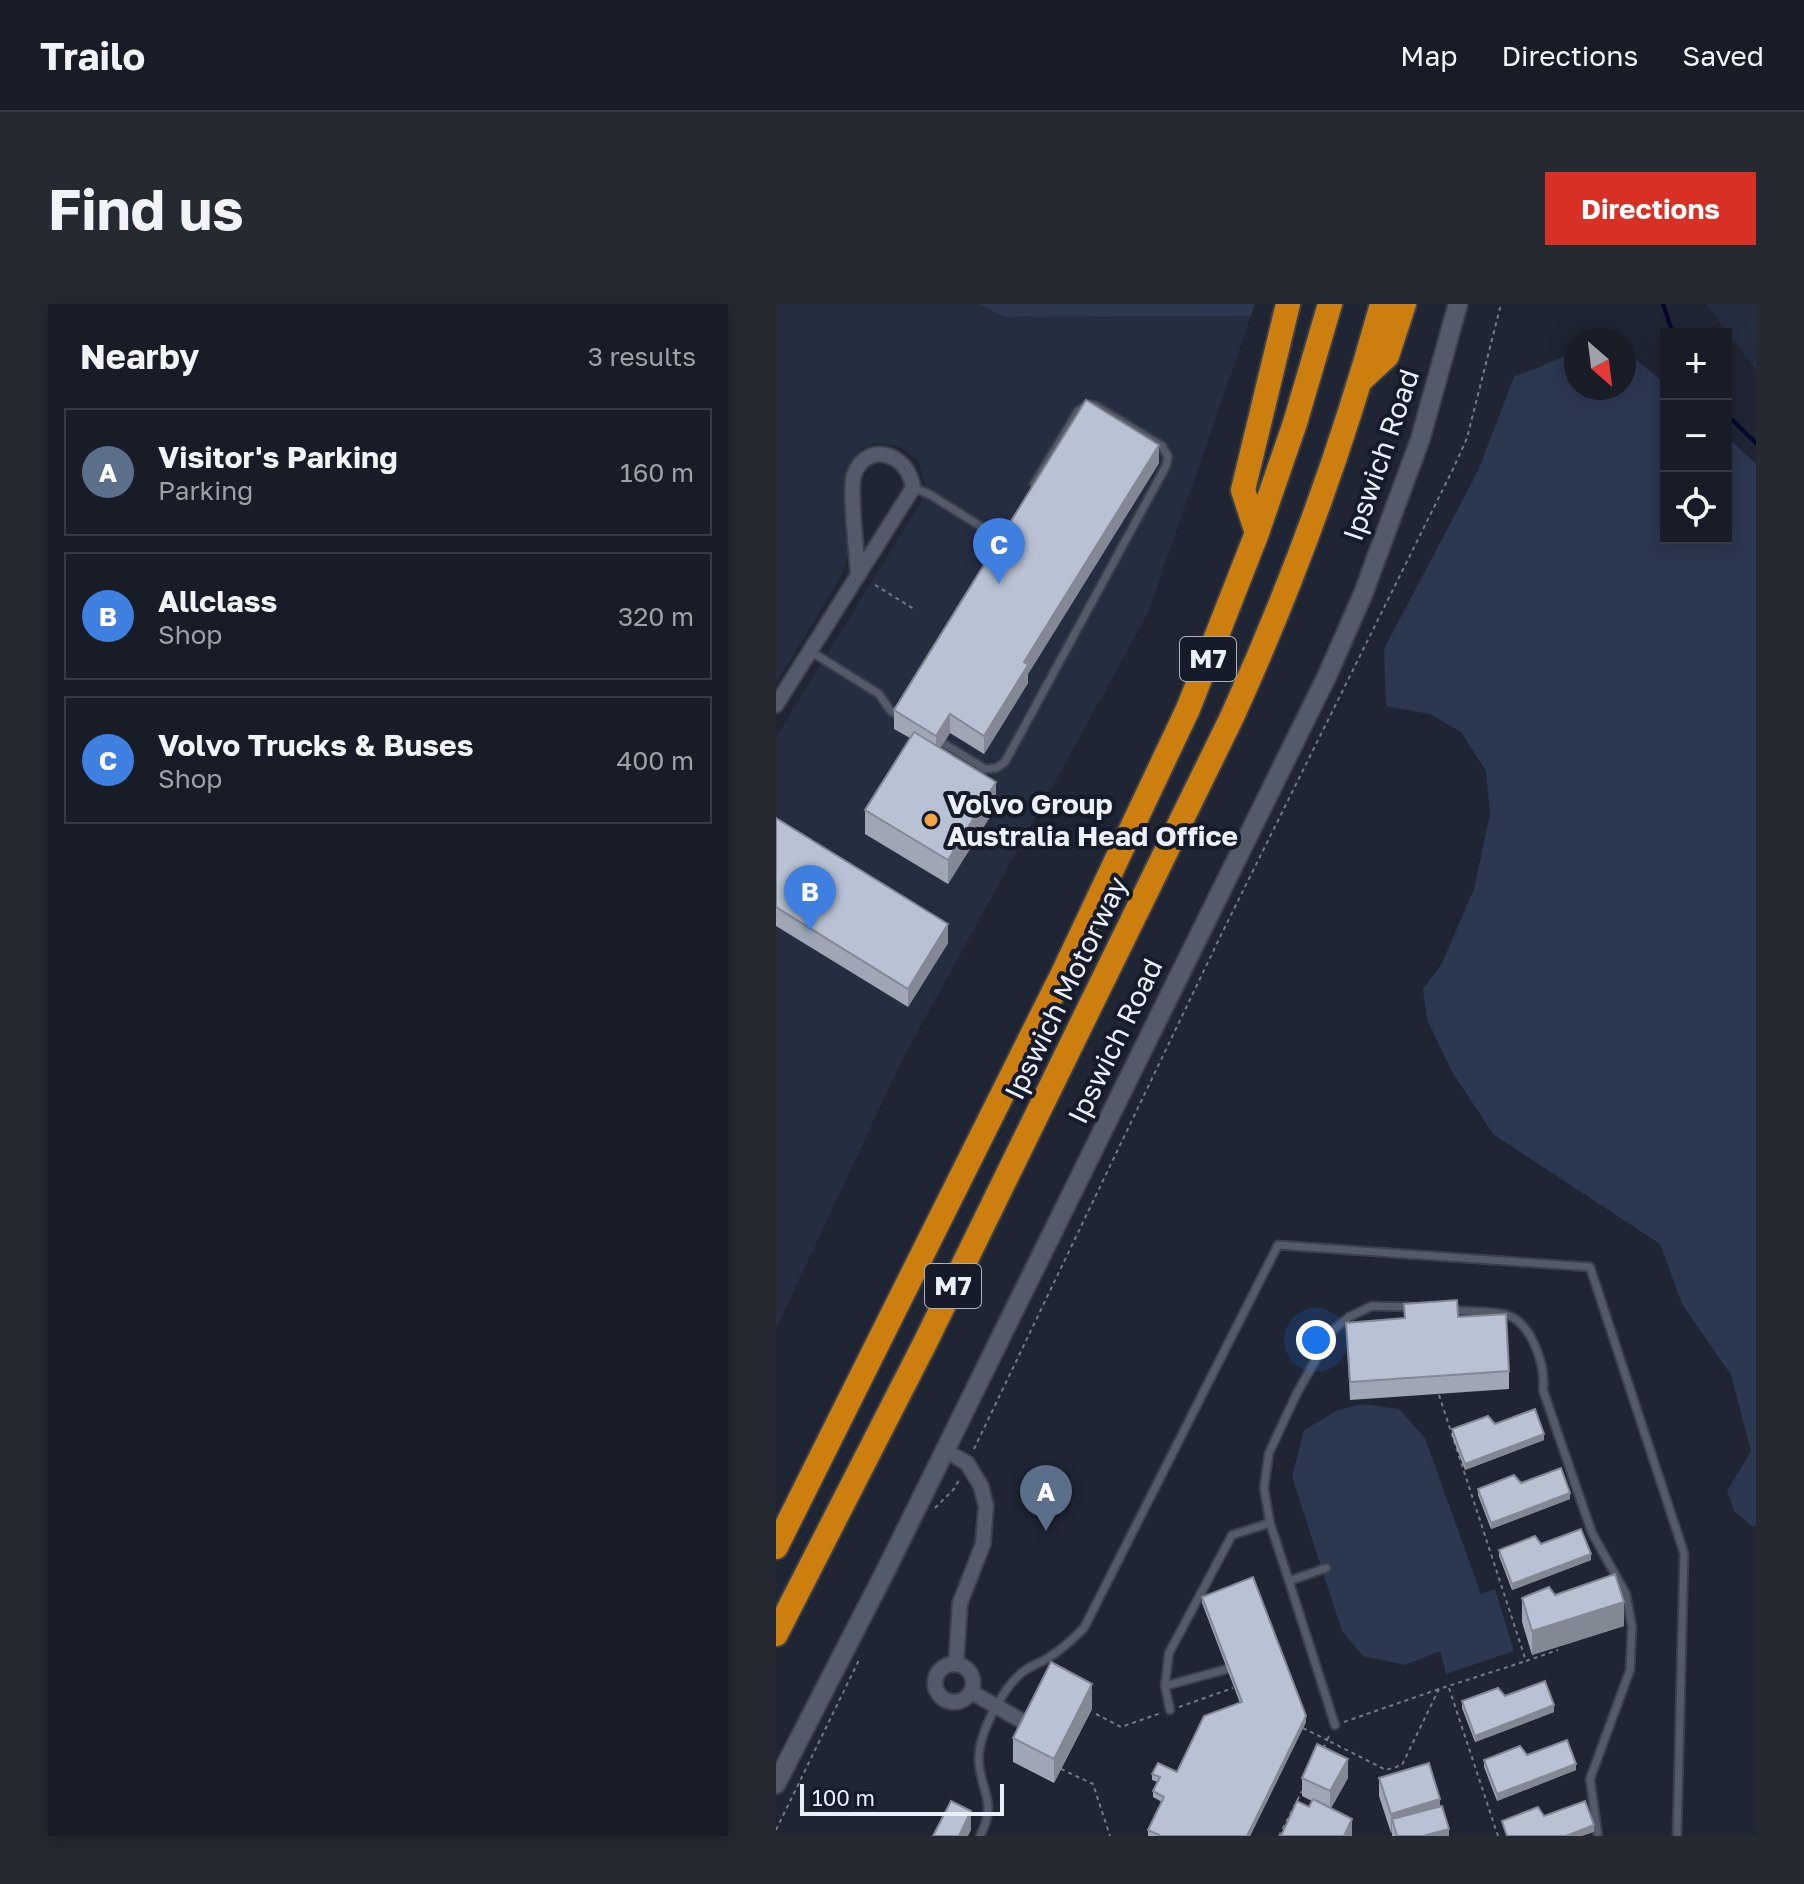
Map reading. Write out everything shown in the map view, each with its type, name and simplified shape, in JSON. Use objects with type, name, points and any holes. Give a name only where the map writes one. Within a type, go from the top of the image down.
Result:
[{"type":"highway","points":[[1257,533],[1243,490],[1288,304]]},
{"type":"highway","name":"Ipswich Motorway","points":[[776,1547],[1155,783],[1257,533],[1295,423],[1330,304]]},
{"type":"highway","name":"Ipswich Motorway","points":[[776,1634],[925,1343],[1232,717],[1272,629],[1302,551],[1361,380],[1382,304]]},
{"type":"highway","points":[[1361,380],[1387,356],[1404,304]]},
{"type":"street","name":"Ipswich Road","points":[[776,1784],[1327,676],[1363,594],[1420,440],[1458,304]]},
{"type":"street","points":[[776,705],[913,488],[905,465],[892,456],[877,455],[863,460],[854,475],[858,574]]},
{"type":"street","points":[[944,1450],[967,1463],[981,1486],[986,1506],[983,1544],[960,1603],[956,1663]]},
{"type":"street","points":[[956,1663],[972,1674],[971,1692],[953,1701],[938,1692],[937,1674],[956,1663]]},
{"type":"street","points":[[971,1692],[1031,1726]]},
{"type":"lane","points":[[923,731],[985,769],[996,768],[1005,762],[1166,466],[1168,457],[1160,445],[1088,404],[1077,413],[1031,489]]},
{"type":"lane","points":[[913,488],[929,494],[1001,539]]},
{"type":"lane","points":[[993,553],[1009,527]]},
{"type":"lane","points":[[810,651],[879,694],[896,714],[909,722]]},
{"type":"lane","points":[[896,714],[904,701]]},
{"type":"lane","points":[[980,1836],[989,1797],[979,1763],[986,1726],[1008,1686],[1025,1671],[1069,1643],[1084,1628],[1278,1245],[1590,1267],[1684,1553],[1677,1836]]},
{"type":"lane","points":[[1335,1725],[1270,1523],[1264,1488],[1269,1453],[1297,1393],[1332,1331],[1349,1317],[1372,1306],[1425,1308]]},
{"type":"lane","points":[[1439,1309],[1509,1315],[1527,1333],[1538,1352],[1545,1376],[1543,1390],[1592,1533],[1626,1594],[1632,1627],[1630,1670],[1590,1779],[1598,1836]]},
{"type":"lane","points":[[1170,1710],[1165,1686],[1169,1653],[1232,1535],[1270,1523]]},
{"type":"lane","points":[[1288,1578],[1289,1581],[1326,1568]]},
{"type":"lane","points":[[1165,1686],[1227,1669]]},
{"type":"path","points":[[977,1444],[1221,935],[1454,467],[1467,438],[1501,304]]},
{"type":"path","points":[[875,585],[914,609]]},
{"type":"path","points":[[1438,1394],[1526,1661]]},
{"type":"path","points":[[931,1512],[957,1484]]},
{"type":"path","points":[[1323,1749],[1335,1725],[1558,1650]]},
{"type":"path","points":[[776,1830],[860,1658]]},
{"type":"path","points":[[1449,1687],[1498,1836]]},
{"type":"path","points":[[1303,1728],[1386,1770],[1402,1765],[1439,1689]]},
{"type":"path","points":[[1061,1769],[1093,1784],[1110,1836]]},
{"type":"path","points":[[1279,1836],[1305,1785]]},
{"type":"shaded area","points":[[776,304],[979,304],[1004,317],[1251,316],[1148,613],[903,1058],[776,1329],[776,737],[921,502],[925,485],[919,462],[900,446],[877,443],[854,455],[844,479],[850,527],[846,564],[776,683]]},
{"type":"shaded area","points":[[979,304],[1255,304],[1251,316],[1004,317]]},
{"type":"shaded area","points":[[1706,304],[1756,304],[1756,370],[1732,338],[1732,328],[1724,328]]},
{"type":"shaded area","points":[[1563,357],[1564,400],[1636,400],[1636,360],[1660,379],[1660,544],[1732,544],[1732,442],[1756,464],[1756,1525],[1753,1527],[1734,1511],[1727,1491],[1751,1451],[1731,1375],[1682,1304],[1660,1244],[1493,1134],[1451,1070],[1427,1019],[1423,989],[1441,965],[1474,889],[1490,814],[1486,771],[1461,732],[1430,714],[1386,706],[1384,649],[1478,471],[1514,377]]},
{"type":"shaded area","points":[[1362,1404],[1399,1409],[1425,1438],[1481,1594],[1495,1589],[1514,1651],[1446,1674],[1440,1651],[1405,1665],[1363,1656],[1342,1631],[1292,1477],[1304,1430],[1338,1410]]},
{"type":"building","points":[[1086,400],[1159,445],[1024,662],[1028,665],[984,736],[950,714],[936,736],[894,710]]},
{"type":"building","name":"Volvo Group Australia Head Office","points":[[914,732],[996,782],[948,860],[865,810]]},
{"type":"building","points":[[776,818],[948,924],[908,989],[776,907]]},
{"type":"building","points":[[1457,1300],[1458,1317],[1506,1314],[1509,1371],[1350,1382],[1346,1323],[1405,1318],[1404,1304]]},
{"type":"building","points":[[1535,1409],[1544,1434],[1465,1464],[1452,1429],[1488,1416],[1495,1424]]},
{"type":"building","points":[[1561,1468],[1570,1493],[1491,1523],[1478,1489],[1514,1475],[1521,1483]]},
{"type":"building","points":[[1581,1529],[1591,1554],[1512,1584],[1499,1550],[1535,1536],[1541,1544]]},
{"type":"building","points":[[1615,1574],[1624,1602],[1532,1631],[1522,1598],[1549,1587],[1555,1595]]},
{"type":"building","points":[[1253,1577],[1306,1716],[1247,1836],[1159,1836],[1148,1830],[1164,1797],[1153,1791],[1160,1777],[1152,1774],[1158,1763],[1177,1772],[1204,1716],[1242,1702],[1202,1597]]},
{"type":"building","points":[[1051,1662],[1092,1684],[1054,1759],[1013,1738]]},
{"type":"building","points":[[1545,1681],[1554,1705],[1475,1736],[1462,1701],[1498,1688],[1505,1696]]},
{"type":"building","points":[[1567,1740],[1576,1764],[1497,1794],[1484,1760],[1520,1746],[1527,1755]]},
{"type":"building","points":[[1317,1744],[1348,1759],[1330,1791],[1302,1778]]},
{"type":"building","points":[[1429,1763],[1440,1799],[1391,1814],[1379,1778]]},
{"type":"building","points":[[1313,1799],[1352,1819],[1344,1836],[1281,1836],[1297,1801],[1309,1807]]},
{"type":"building","points":[[951,1801],[971,1811],[959,1836],[933,1836]]},
{"type":"building","points":[[1585,1801],[1594,1825],[1566,1836],[1507,1836],[1502,1821],[1538,1807],[1544,1816]]},
{"type":"building","points":[[1442,1806],[1449,1829],[1423,1836],[1397,1836],[1392,1819]]},
{"type":"waterway","points":[[1663,304],[1671,328]]},
{"type":"waterway","points":[[1732,420],[1756,443]]},
{"type":"place","name":"Volvo Trucks & Buses","points":[[999,584]]},
{"type":"place","name":"Volvo Group Australia Head Office","points":[[931,820]]},
{"type":"place","name":"Allclass","points":[[810,931]]},
{"type":"place","name":"Visitor's Parking","points":[[1046,1531]]}]
